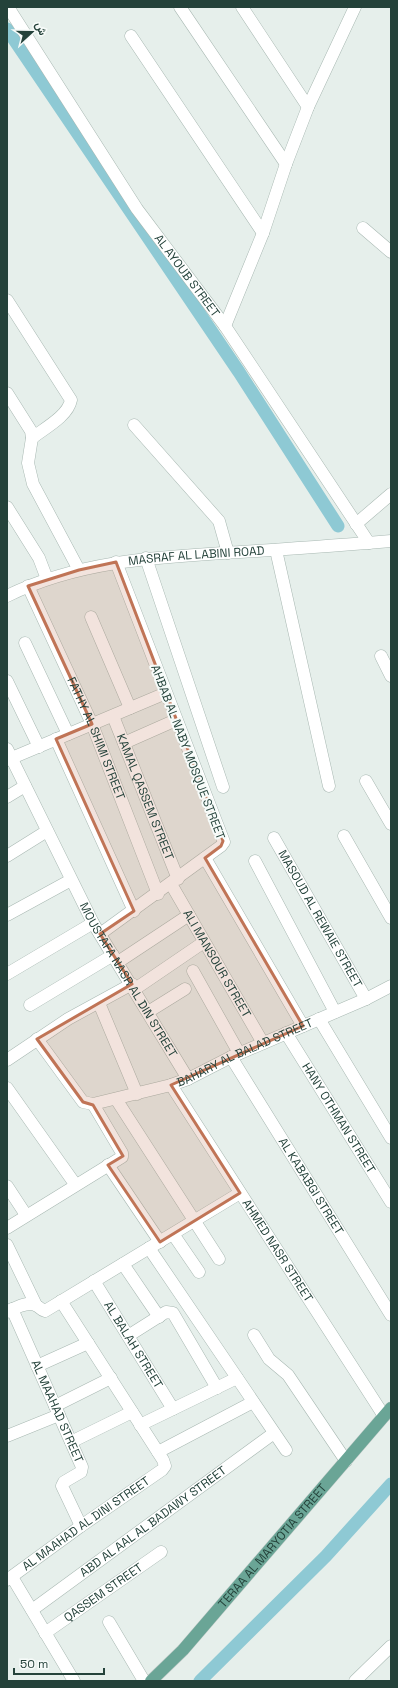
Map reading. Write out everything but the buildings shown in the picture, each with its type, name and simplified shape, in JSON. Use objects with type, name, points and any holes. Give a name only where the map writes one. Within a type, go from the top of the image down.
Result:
[{"type":"main road","name":"TERAA AL MARYOTIA STREET","points":[[151,1681],[183,1650],[388,1412]]},
{"type":"street","name":"AL AYOUB STREET","points":[[8,7],[137,209],[225,326],[369,543]]},
{"type":"street","points":[[180,7],[286,164]]},
{"type":"street","points":[[242,7],[308,107]]},
{"type":"street","points":[[225,326],[263,233],[286,164],[308,107],[355,7]]},
{"type":"street","points":[[131,36],[263,233]]},
{"type":"street","points":[[363,228],[391,252]]},
{"type":"street","points":[[7,300],[71,400],[70,406],[59,417],[32,438]]},
{"type":"street","points":[[7,393],[31,431],[32,438],[28,463],[32,484],[79,570]]},
{"type":"street","points":[[134,425],[218,521],[228,553]]},
{"type":"street","points":[[356,524],[391,494]]},
{"type":"street","points":[[7,507],[39,558],[47,579]]},
{"type":"street","name":"MASRAF AL LABINI ROAD","points":[[7,596],[47,579],[116,562],[146,558],[391,541]]},
{"type":"street","points":[[276,550],[329,786]]},
{"type":"street","points":[[146,558],[223,787]]},
{"type":"street","name":"AHBAB AL NABY MOSQUE STREET","points":[[100,934],[158,894],[224,842],[116,562]]},
{"type":"street","name":"FATHY AL SHIMI STREET","points":[[28,586],[92,724],[158,894]]},
{"type":"street","points":[[91,617],[130,708]]},
{"type":"street","points":[[25,643],[68,734]]},
{"type":"street","points":[[381,656],[391,676]]},
{"type":"street","points":[[7,681],[39,747]]},
{"type":"street","points":[[9,756],[39,747],[166,693]]},
{"type":"street","name":"KAMAL QASSEM STREET","points":[[113,716],[175,881]]},
{"type":"street","points":[[124,743],[176,720]]},
{"type":"street","points":[[56,740],[134,911]]},
{"type":"street","name":"MOUSTAFA NASR AL DIN STREET","points":[[9,756],[93,923],[188,1078]]},
{"type":"street","points":[[366,782],[391,824]]},
{"type":"street","points":[[7,797],[25,786]]},
{"type":"street","points":[[7,856],[48,831]]},
{"type":"street","points":[[344,836],[391,918]]},
{"type":"street","name":"MASOUD AL REWAIE STREET","points":[[274,838],[366,999]]},
{"type":"street","points":[[205,858],[302,1026]]},
{"type":"street","points":[[254,861],[335,1012]]},
{"type":"street","points":[[7,915],[72,880]]},
{"type":"street","name":"ALI MANSOUR STREET","points":[[175,881],[189,915],[263,1043]]},
{"type":"street","points":[[30,1005],[115,959],[189,915]]},
{"type":"street","points":[[7,974],[93,923]]},
{"type":"street","points":[[7,1060],[37,1039],[98,1003],[133,987],[204,942]]},
{"type":"street","name":"AL KABABGI STREET","points":[[193,971],[235,1055],[391,1315]]},
{"type":"street","name":"BAHARY AL BALAD STREET","points":[[92,1104],[171,1085],[235,1055],[366,999],[391,986]]},
{"type":"street","points":[[148,1012],[185,989]]},
{"type":"street","points":[[98,1003],[137,1094]]},
{"type":"street","points":[[319,1019],[391,1138]]},
{"type":"street","name":"HANY OTHMAN STREET","points":[[286,1033],[391,1202]]},
{"type":"street","points":[[7,1228],[75,1184],[122,1157],[92,1104],[83,1102],[37,1039]]},
{"type":"street","name":"AHMED NASR STREET","points":[[171,1085],[240,1193],[388,1412]]},
{"type":"street","points":[[7,1088],[75,1184]]},
{"type":"street","points":[[116,1099],[219,1259]]},
{"type":"street","points":[[108,1165],[160,1242]]},
{"type":"street","points":[[7,1186],[26,1215]]},
{"type":"street","points":[[7,1245],[36,1305],[44,1311],[240,1193]]},
{"type":"street","points":[[173,1234],[199,1272]]},
{"type":"street","points":[[149,1248],[286,1450]]},
{"type":"street","points":[[123,1264],[159,1317]]},
{"type":"street","name":"AL BALAH STREET","points":[[94,1281],[173,1409]]},
{"type":"street","points":[[62,1301],[158,1452],[253,1402]]},
{"type":"street","points":[[10,1310],[24,1305],[36,1305]]},
{"type":"street","name":"AL MAAHAD STREET","points":[[10,1310],[37,1366],[82,1470],[64,1482],[62,1486],[81,1526]]},
{"type":"street","points":[[128,1336],[167,1312],[175,1314],[217,1388]]},
{"type":"street","points":[[254,1335],[269,1359],[288,1375],[346,1461]]},
{"type":"street","points":[[37,1366],[88,1343]]},
{"type":"street","points":[[7,1436],[57,1411],[111,1378]]},
{"type":"street","points":[[140,1425],[237,1378]]},
{"type":"street","points":[[71,1442],[132,1412]]},
{"type":"street","name":"ABD AL AAL AL BADAWY STREET","points":[[32,1610],[274,1433]]},
{"type":"street","name":"AL MAAHAD AL DINI STREET","points":[[9,1579],[81,1526],[162,1470],[165,1466],[158,1452]]},
{"type":"street","name":"QASSEM STREET","points":[[45,1633],[161,1552]]},
{"type":"street","points":[[9,1579],[32,1610],[74,1681]]},
{"type":"street","points":[[109,1622],[144,1681]]},
{"type":"street","points":[[355,1681],[391,1646]]},
{"type":"street","points":[[365,1672],[373,1681]]},
{"type":"highlighted area","points":[[116,562],[223,841],[221,846],[205,858],[303,1026],[171,1085],[240,1193],[160,1242],[108,1165],[123,1156],[93,1105],[83,1102],[37,1039],[132,984],[100,934],[134,911],[56,739],[92,724],[28,586],[79,570]]},
{"type":"waterway","points":[[7,29],[239,372],[338,526]]},
{"type":"waterway","points":[[200,1681],[326,1556],[391,1484]]}]
